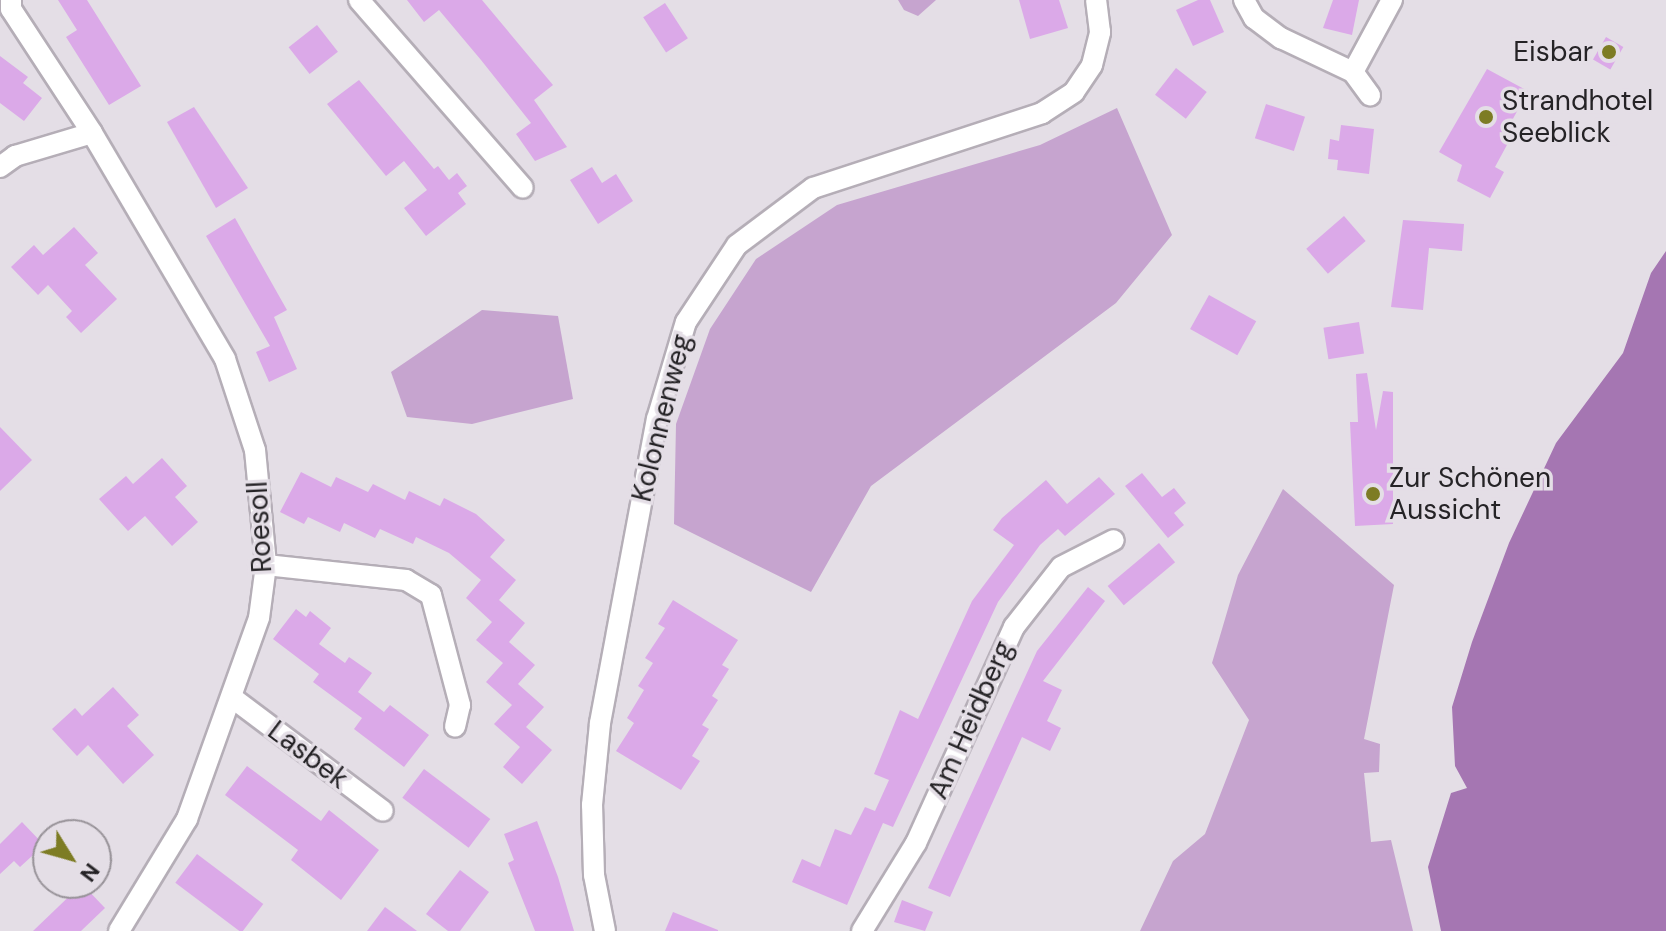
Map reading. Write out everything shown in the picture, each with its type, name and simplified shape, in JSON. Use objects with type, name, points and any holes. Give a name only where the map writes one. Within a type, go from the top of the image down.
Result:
[{"type":"street","name":"Roesoll","points":[[11,0],[11,9],[92,133],[225,359],[255,450],[266,565],[259,618],[234,699],[187,819],[119,931]]},
{"type":"street","points":[[359,0],[523,188]]},
{"type":"street","name":"Kolonnenweg","points":[[605,931],[594,875],[592,805],[600,723],[657,419],[686,322],[737,245],[813,188],[1042,113],[1074,92],[1092,65],[1098,43],[1096,0]]},
{"type":"street","points":[[1244,0],[1254,18],[1281,38],[1353,72],[1370,95]]},
{"type":"street","points":[[1353,72],[1392,0]]},
{"type":"street","points":[[0,167],[15,156],[92,133]]},
{"type":"street","name":"Am Heidberg","points":[[862,931],[916,843],[1014,627],[1061,567],[1114,540]]},
{"type":"street","points":[[266,565],[406,580],[431,595],[460,705],[455,726]]},
{"type":"street","name":"Lasbek","points":[[234,699],[383,811]]},
{"type":"shaded area","points":[[898,0],[936,0],[918,16],[904,10]]},
{"type":"shaded area","points":[[1117,108],[1172,235],[1116,303],[871,486],[811,592],[674,524],[676,424],[710,329],[756,259],[837,205],[1040,145]]},
{"type":"shaded area","points":[[1666,251],[1666,931],[1441,931],[1428,867],[1451,793],[1467,788],[1455,766],[1452,707],[1472,642],[1509,543],[1556,443],[1623,353],[1651,273]]},
{"type":"shaded area","points":[[482,310],[558,316],[573,399],[472,424],[407,417],[391,372]]},
{"type":"shaded area","points":[[1283,489],[1394,585],[1364,739],[1380,744],[1379,772],[1364,773],[1371,842],[1391,840],[1413,931],[1140,931],[1173,861],[1205,834],[1249,720],[1212,663],[1238,575]]},
{"type":"building","points":[[58,0],[87,0],[141,86],[109,105],[66,37],[77,30]]},
{"type":"building","points":[[407,0],[482,0],[553,85],[534,100],[567,147],[535,161],[516,134],[531,123],[481,60],[439,10],[424,22]]},
{"type":"building","points":[[1019,0],[1059,0],[1068,28],[1030,39]]},
{"type":"building","points":[[1198,0],[1210,0],[1224,32],[1193,46],[1176,10]]},
{"type":"building","points":[[1333,0],[1359,0],[1352,35],[1323,28]]},
{"type":"building","points":[[665,3],[688,38],[666,52],[643,17]]},
{"type":"building","points":[[317,25],[338,52],[310,74],[289,47]]},
{"type":"building","name":"Eisbar","points":[[1606,37],[1623,47],[1610,70],[1593,60]]},
{"type":"building","points":[[0,56],[28,77],[23,83],[42,98],[24,121],[0,103]]},
{"type":"building","points":[[1176,68],[1207,92],[1186,119],[1155,95]]},
{"type":"building","name":"Strandhotel Seeblick","points":[[1487,69],[1528,91],[1508,128],[1508,143],[1495,167],[1504,172],[1490,198],[1457,181],[1462,165],[1439,152]]},
{"type":"building","points":[[359,80],[434,169],[438,166],[449,180],[457,173],[467,186],[458,193],[466,204],[426,236],[404,208],[427,190],[404,161],[386,176],[327,104]]},
{"type":"building","points":[[1266,104],[1305,117],[1294,151],[1255,138]]},
{"type":"building","points":[[194,107],[248,188],[216,208],[167,122]]},
{"type":"building","points":[[1341,125],[1374,129],[1369,174],[1337,170],[1338,160],[1328,159],[1330,139],[1339,141]]},
{"type":"building","points":[[592,167],[602,183],[616,174],[633,201],[598,224],[570,180]]},
{"type":"building","points":[[1344,216],[1366,241],[1328,274],[1306,249]]},
{"type":"building","points":[[235,218],[287,310],[274,317],[297,369],[269,382],[256,352],[270,346],[206,236]]},
{"type":"building","points":[[1403,220],[1464,224],[1462,251],[1429,248],[1423,310],[1391,307]]},
{"type":"building","points":[[74,227],[98,253],[85,265],[117,299],[81,333],[66,317],[72,311],[48,285],[38,295],[11,267],[34,245],[43,255]]},
{"type":"building","points":[[1209,295],[1256,321],[1237,355],[1190,329]]},
{"type":"building","points":[[1359,322],[1364,354],[1328,359],[1323,328]]},
{"type":"building","name":"Zur Schönen Aussicht","points":[[1367,373],[1376,430],[1383,391],[1393,392],[1393,524],[1355,526],[1350,422],[1358,422],[1356,374]]},
{"type":"building","points":[[0,427],[32,460],[0,491]]},
{"type":"building","points":[[162,458],[187,486],[175,497],[198,522],[172,546],[145,516],[128,531],[99,499],[126,476],[133,484]]},
{"type":"building","points":[[301,472],[331,487],[336,477],[368,492],[373,484],[405,500],[409,491],[440,506],[444,498],[476,514],[505,540],[490,557],[516,580],[499,600],[525,623],[509,642],[535,665],[518,684],[544,707],[526,727],[552,750],[522,784],[503,767],[520,747],[494,724],[512,705],[486,682],[503,663],[476,640],[492,622],[466,598],[481,580],[449,553],[416,537],[413,544],[380,529],[375,538],[344,523],[340,532],[308,517],[304,524],[280,512]]},
{"type":"building","points":[[1142,473],[1162,497],[1174,488],[1186,503],[1174,513],[1184,525],[1168,538],[1125,486]]},
{"type":"building","points":[[1099,477],[1115,494],[1065,536],[1058,529],[1040,545],[998,602],[893,827],[883,823],[847,905],[792,882],[802,859],[820,867],[835,829],[851,835],[865,807],[875,811],[889,780],[874,774],[900,710],[918,719],[972,601],[1014,545],[993,530],[1002,518],[1046,480],[1067,504]]},
{"type":"building","points":[[1159,543],[1175,562],[1124,605],[1108,586]]},
{"type":"building","points":[[1088,587],[1105,601],[1043,681],[1062,690],[1047,721],[1061,728],[1050,751],[1022,737],[950,897],[928,888],[1037,651]]},
{"type":"building","points":[[673,600],[738,640],[722,665],[729,669],[712,696],[718,700],[702,725],[709,729],[692,756],[700,761],[681,790],[616,751],[634,723],[627,718],[644,690],[638,686],[653,663],[645,658],[665,628],[658,624]]},
{"type":"building","points":[[296,609],[306,617],[310,611],[331,628],[319,644],[345,663],[349,657],[372,673],[358,692],[384,712],[390,705],[429,735],[404,767],[354,729],[362,718],[313,682],[319,674],[273,639]]},
{"type":"building","points":[[113,687],[139,715],[127,726],[154,755],[123,784],[88,745],[77,756],[52,729],[75,708],[82,716]]},
{"type":"building","points":[[247,766],[321,821],[329,810],[379,850],[341,900],[291,860],[298,850],[225,795]]},
{"type":"building","points":[[424,769],[490,819],[469,848],[402,798]]},
{"type":"building","points":[[537,821],[574,931],[535,931],[508,863],[514,860],[504,834]]},
{"type":"building","points":[[22,822],[32,832],[32,856],[20,867],[14,861],[0,874],[0,844]]},
{"type":"building","points":[[197,854],[263,904],[243,931],[239,931],[175,883]]},
{"type":"building","points":[[460,870],[489,892],[460,931],[448,931],[426,914]]},
{"type":"building","points":[[66,899],[96,899],[105,908],[81,931],[33,931]]},
{"type":"building","points":[[902,900],[933,912],[925,931],[894,922]]},
{"type":"building","points":[[385,907],[417,931],[367,931]]},
{"type":"building","points":[[673,912],[718,930],[718,931],[665,931]]},
{"type":"place","name":"Eisbar","points":[[1609,52]]},
{"type":"place","name":"Strandhotel Seeblick","points":[[1486,117]]},
{"type":"place","name":"Zur Schönen Aussicht","points":[[1373,494]]}]
